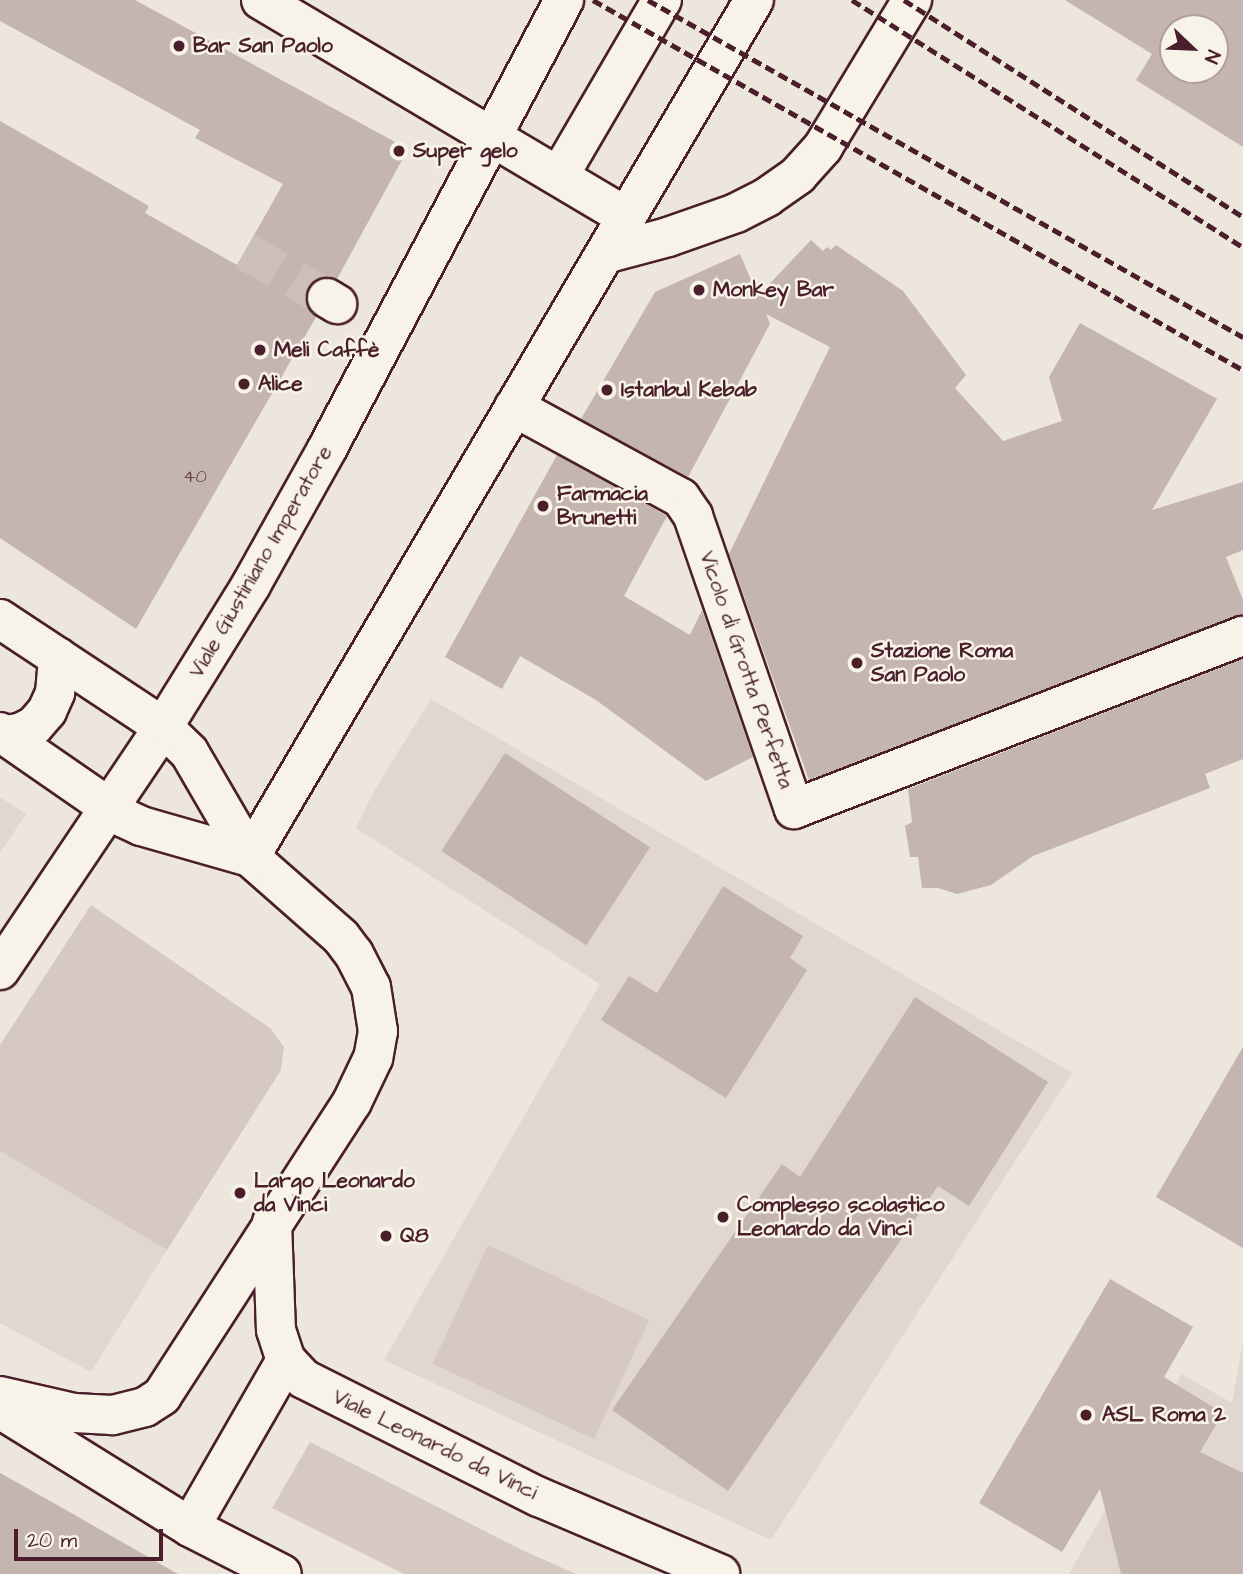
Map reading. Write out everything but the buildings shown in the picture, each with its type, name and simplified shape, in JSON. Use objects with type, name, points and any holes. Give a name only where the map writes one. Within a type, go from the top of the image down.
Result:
[{"type":"street","points":[[261,0],[625,216]]},
{"type":"street","name":"Viale Giustiniano Imperatore","points":[[0,970],[110,810],[251,585],[321,460],[564,0]]},
{"type":"street","points":[[559,176],[662,0]]},
{"type":"street","points":[[250,857],[754,0]]},
{"type":"street","points":[[605,254],[705,225],[767,197],[798,175],[823,147],[912,0]]},
{"type":"street","name":"Vicolo di Grotta Perfetta","points":[[514,407],[681,498],[693,516],[794,809],[1243,636]]},
{"type":"street","points":[[0,619],[163,727],[189,752],[250,857],[341,937],[354,954],[371,987],[378,1031],[366,1077],[162,1396],[153,1404],[112,1415],[93,1415],[0,1396]]},
{"type":"street","points":[[3,734],[20,733],[34,726],[47,711],[55,693],[58,657]]},
{"type":"street","points":[[3,734],[110,810],[141,826],[250,857]]},
{"type":"street","points":[[190,1527],[286,1360],[276,1330],[272,1222]]},
{"type":"street","name":"Viale Leonardo da Vinci","points":[[286,1360],[304,1379],[319,1388],[539,1497],[720,1574]]},
{"type":"street","points":[[0,1409],[190,1527],[282,1574]]},
{"type":"shaded area","name":"Complesso scolastico Leonardo da Vinci","points":[[431,699],[1072,1073],[771,1540],[384,1360],[600,984],[356,828],[374,791]]},
{"type":"shaded area","points":[[0,797],[26,814],[0,853]]},
{"type":"shaded area","points":[[91,905],[270,1028],[284,1047],[281,1070],[167,1250],[0,1151],[0,1045]]},
{"type":"shaded area","points":[[0,1151],[167,1250],[91,1372],[0,1323]]},
{"type":"shaded area","points":[[488,1245],[649,1320],[594,1439],[433,1364]]},
{"type":"shaded area","points":[[1243,1341],[1243,1574],[1069,1574],[1182,1374],[1232,1403]]},
{"type":"shaded area","points":[[310,1442],[522,1550],[576,1574],[404,1574],[272,1508]]},
{"type":"tunnel","points":[[245,251],[327,298]]},
{"type":"railway","points":[[593,0],[1243,370]]},
{"type":"railway","points":[[648,0],[1243,337]]},
{"type":"railway","points":[[852,0],[1243,247]]},
{"type":"railway","points":[[904,0],[1243,217]]},
{"type":"place","name":"Bar San Paolo","points":[[179,46]]},
{"type":"place","name":"Super gelo","points":[[399,151]]},
{"type":"place","name":"Monkey Bar","points":[[699,290]]},
{"type":"place","name":"Meli Caffè","points":[[260,350]]},
{"type":"place","name":"Alice","points":[[244,384]]},
{"type":"place","name":"Istanbul Kebab","points":[[607,390]]},
{"type":"place","name":"Farmacia Brunetti","points":[[543,506]]},
{"type":"place","name":"Stazione Roma San Paolo","points":[[857,663]]},
{"type":"place","name":"Largo Leonardo da Vinci","points":[[240,1193]]},
{"type":"place","name":"Complesso scolastico Leonardo da Vinci","points":[[723,1217]]},
{"type":"place","name":"Q8","points":[[386,1236]]},
{"type":"place","name":"ASL Roma 2","points":[[1086,1415]]}]
